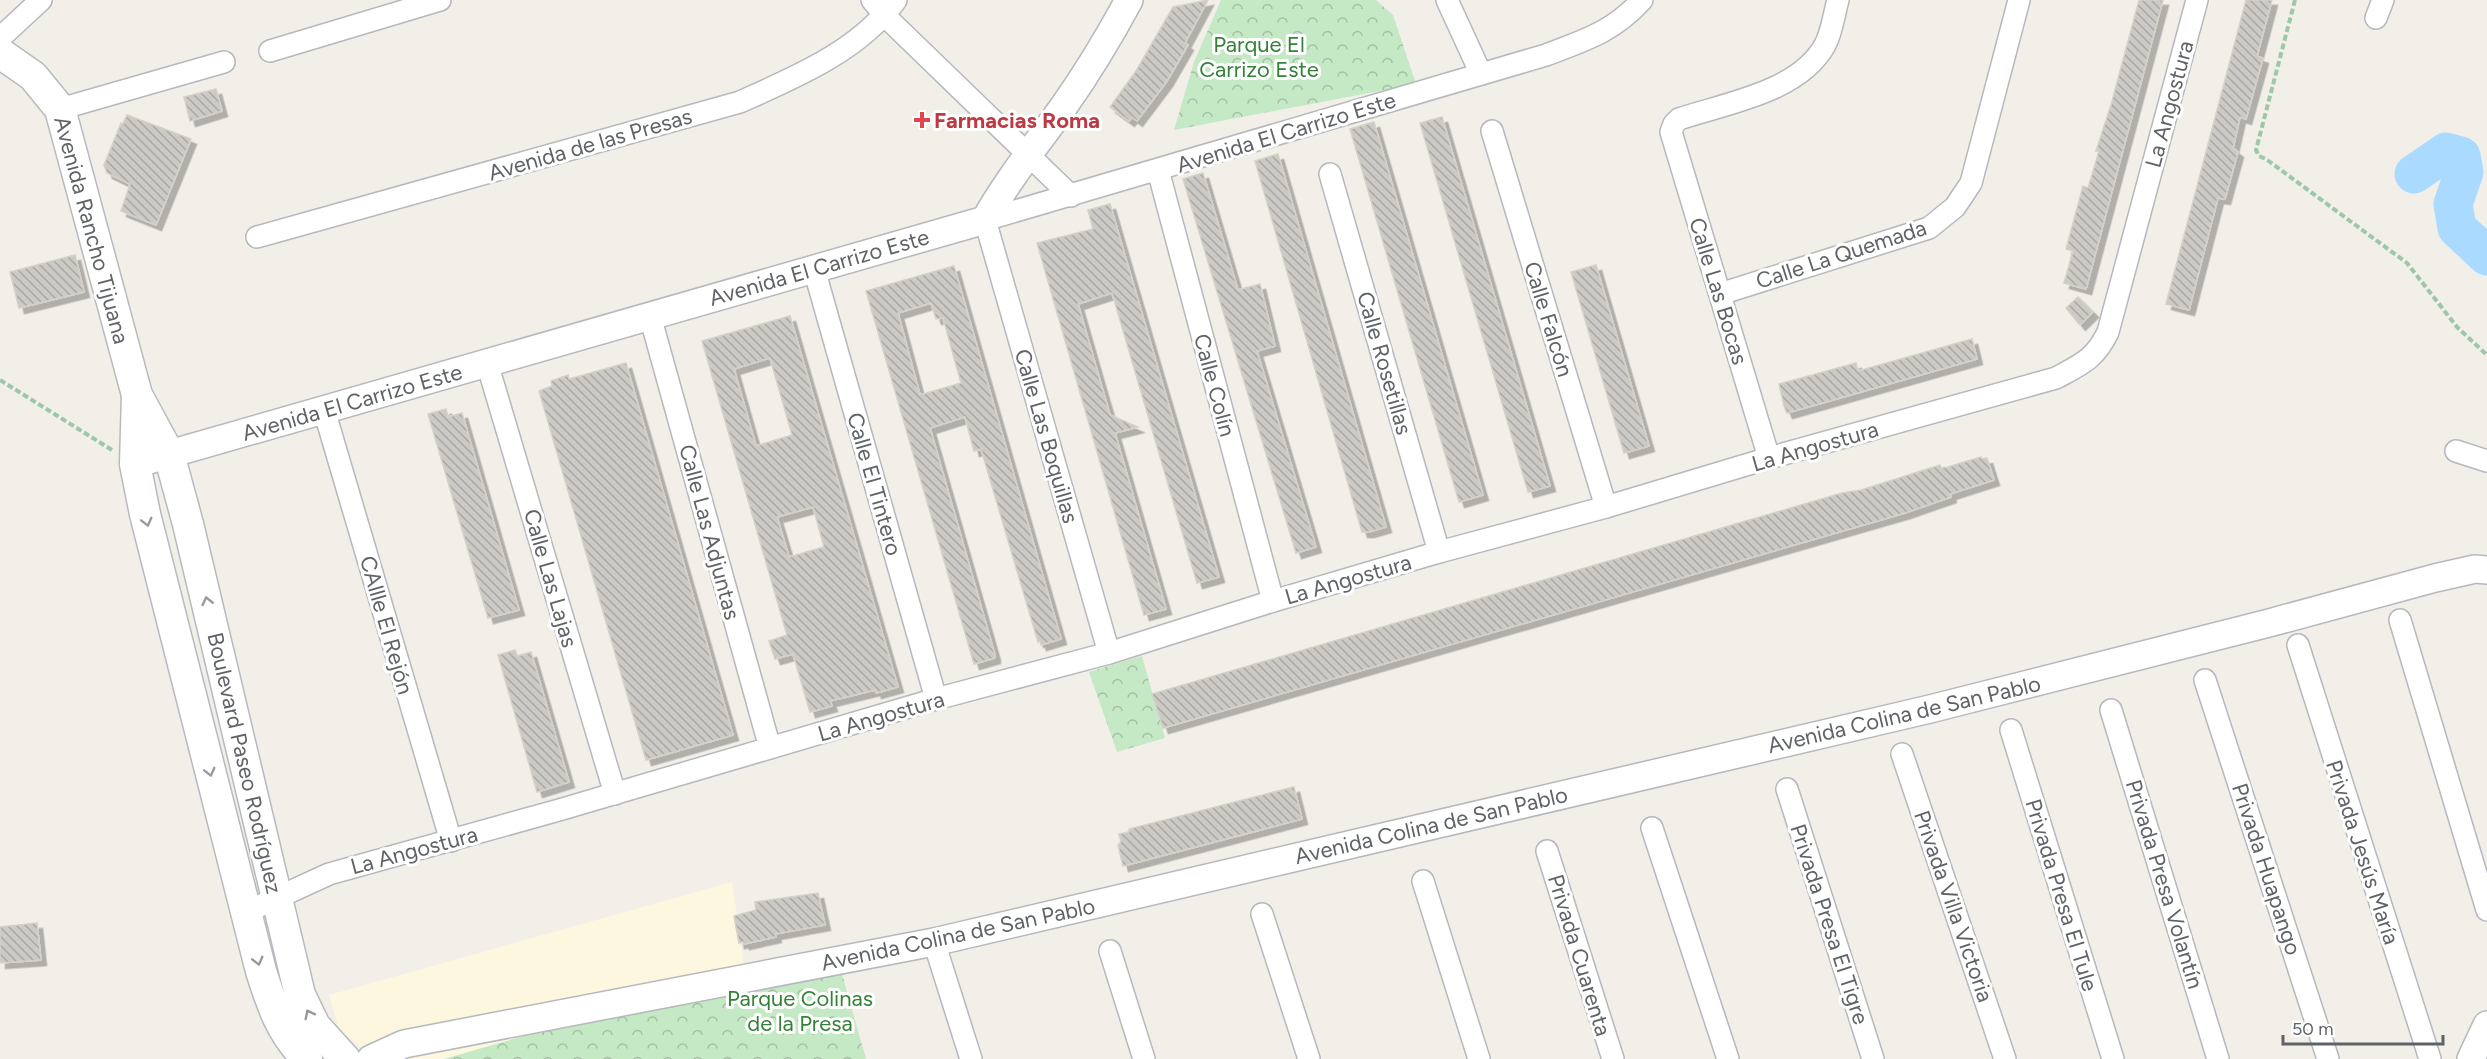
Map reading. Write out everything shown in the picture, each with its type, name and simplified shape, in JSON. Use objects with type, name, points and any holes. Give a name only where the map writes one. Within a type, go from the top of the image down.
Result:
[{"type":"main road","name":"Avenida Rancho Tijuana","points":[[0,53],[33,76],[60,109],[137,395],[169,454]]},
{"type":"main road","name":"Avenida Rancho Tijuana","points":[[135,464],[137,395]]},
{"type":"main road","name":"Boulevard Paseo Rodríguez","points":[[169,454],[306,1010],[315,1026],[345,1059]]},
{"type":"main road","name":"Boulevard Paseo Rodríguez","points":[[135,464],[145,514],[198,725],[274,1013],[293,1045],[307,1059]]},
{"type":"street","points":[[0,38],[40,0]]},
{"type":"street","points":[[270,51],[440,0]]},
{"type":"street","points":[[985,220],[1003,188],[1029,155],[1099,54],[1129,0]]},
{"type":"street","points":[[1447,0],[1481,74]]},
{"type":"street","name":"Avenida El Carrizo Este","points":[[135,464],[1071,196],[1546,55],[1601,33],[1625,19],[1642,0]]},
{"type":"street","name":"Calle Las Bocas","points":[[1769,458],[1671,132],[1679,119],[1776,87],[1798,74],[1816,59],[1826,42],[1838,0]]},
{"type":"street","name":"Calle La Quemada","points":[[1720,294],[1929,228],[1954,207],[1971,183],[2019,0]]},
{"type":"street","name":"La Angostura","points":[[246,912],[329,874],[615,794],[936,699],[1109,653],[1439,552],[1606,507],[1769,458],[2056,378],[2081,365],[2099,351],[2108,332],[2197,0]]},
{"type":"street","points":[[884,5],[1071,196]]},
{"type":"street","name":"Avenida de las Presas","points":[[257,237],[740,102],[795,78],[837,54],[884,5]]},
{"type":"street","points":[[60,109],[224,62]]},
{"type":"street","name":"Calle Falcón","points":[[1492,131],[1606,507]]},
{"type":"street","name":"Calle Colín","points":[[1158,170],[1273,601]]},
{"type":"street","name":"Calle Rosetillas","points":[[1330,174],[1439,552]]},
{"type":"street","name":"Calle Las Boquillas","points":[[985,220],[1109,653]]},
{"type":"street","name":"Calle El Tintero","points":[[814,269],[936,699]]},
{"type":"street","name":"Calle Las Adjuntas","points":[[651,316],[770,748]]},
{"type":"street","name":"Calle Las Lajas","points":[[488,363],[615,794]]},
{"type":"street","name":"CAllle El Rejón","points":[[324,410],[451,840]]},
{"type":"street","points":[[2456,451],[2487,461]]},
{"type":"street","name":"Avenida Colina de San Pablo","points":[[371,1059],[404,1044],[934,942],[1930,709],[2235,632],[2435,578],[2475,569],[2487,570]]},
{"type":"street","points":[[2400,620],[2487,910]]},
{"type":"street","points":[[181,655],[217,645]]},
{"type":"street","name":"Privada Jesús María","points":[[2298,645],[2430,1059]]},
{"type":"street","name":"Privada Huapango","points":[[2205,680],[2328,1059]]},
{"type":"street","name":"Privada Presa Volantín","points":[[2111,710],[2218,1059]]},
{"type":"street","points":[[198,725],[234,715]]},
{"type":"street","name":"Privada Presa El Tule","points":[[2011,730],[2113,1059]]},
{"type":"street","name":"Privada Villa Victoria","points":[[1902,754],[2005,1059]]},
{"type":"street","name":"Privada Presa El Tigre","points":[[1787,789],[1873,1059]]},
{"type":"street","points":[[1652,828],[1728,1059]]},
{"type":"street","name":"Privada Cuarenta","points":[[1547,851],[1613,1059]]},
{"type":"street","points":[[1424,881],[1479,1059]]},
{"type":"street","points":[[1262,914],[1309,1059]]},
{"type":"street","points":[[934,942],[971,1059]]},
{"type":"street","points":[[1110,951],[1144,1059]]},
{"type":"street","points":[[2471,1059],[2487,1025]]},
{"type":"path","points":[[2295,0],[2256,150],[2259,156],[2408,263],[2457,327],[2487,355]]},
{"type":"path","points":[[0,381],[135,464]]},
{"type":"shaded area","points":[[732,882],[745,972],[444,1059],[375,1059],[339,1029],[329,995]]},
{"type":"green space","name":"Parque El Carrizo Este","points":[[1221,0],[1376,0],[1393,15],[1416,84],[1174,130],[1194,62]]},
{"type":"green space","points":[[1142,656],[1165,738],[1117,752],[1089,672]]},
{"type":"green space","name":"Parque Colinas de la Presa","points":[[836,953],[866,1059],[444,1059],[745,972]]},
{"type":"building","points":[[1208,0],[1185,43],[1188,45],[1167,81],[1137,121],[1132,117],[1129,121],[1110,107],[1136,71],[1173,7]]},
{"type":"building","points":[[2139,0],[2163,0],[2086,289],[2064,283],[2073,251],[2066,249],[2083,186],[2088,188],[2099,151],[2096,151],[2111,105]]},
{"type":"building","points":[[2246,0],[2272,0],[2257,56],[2263,58],[2246,119],[2240,117],[2233,148],[2238,152],[2225,199],[2218,198],[2189,310],[2166,304]]},
{"type":"building","points":[[216,89],[222,111],[190,121],[184,97]]},
{"type":"building","points":[[127,115],[191,139],[156,225],[121,211],[130,184],[107,173],[104,165],[121,123],[123,124]]},
{"type":"building","points":[[1442,117],[1550,486],[1528,492],[1420,123]]},
{"type":"building","points":[[1374,122],[1483,495],[1459,502],[1350,129]]},
{"type":"building","points":[[1278,154],[1386,527],[1369,532],[1362,532],[1255,161]]},
{"type":"building","points":[[1203,173],[1238,290],[1260,284],[1275,346],[1257,351],[1316,547],[1296,553],[1183,179]]},
{"type":"building","points":[[1110,204],[1219,577],[1197,583],[1112,293],[1078,304],[1110,415],[1138,427],[1115,433],[1166,609],[1144,615],[1037,243],[1093,229],[1088,210]]},
{"type":"building","points":[[75,255],[84,292],[19,308],[10,272]]},
{"type":"building","points":[[1596,265],[1649,446],[1624,453],[1571,272]]},
{"type":"building","points":[[954,266],[1061,639],[1041,645],[1040,641],[1038,642],[981,449],[974,451],[965,417],[930,428],[995,655],[995,658],[974,664],[866,291]],"holes":[[[931,303],[936,319],[943,318],[961,383],[920,395],[898,313]]]},
{"type":"building","points":[[2078,297],[2093,312],[2080,325],[2066,308]]},
{"type":"building","points":[[790,316],[898,687],[830,701],[832,706],[810,712],[793,654],[775,659],[769,641],[787,635],[702,341]],"holes":[[[770,358],[792,435],[756,446],[734,369]],[[813,507],[824,547],[789,557],[777,517]]]},
{"type":"building","points":[[1972,339],[1977,359],[1787,413],[1784,406],[1779,384],[1856,363],[1858,371]]},
{"type":"building","points":[[626,363],[733,735],[646,760],[539,391],[552,386],[551,381],[568,375],[569,379]]},
{"type":"building","points":[[446,409],[448,417],[462,413],[519,610],[488,618],[428,414]]},
{"type":"building","points":[[1981,457],[1982,459],[1987,458],[1994,480],[1950,494],[1951,497],[1905,513],[1163,728],[1152,694],[1842,493],[1861,490],[1940,465],[1941,468],[1948,467]]},
{"type":"building","points":[[515,650],[517,656],[531,652],[569,782],[537,792],[498,655]]},
{"type":"building","points":[[1294,787],[1302,819],[1123,866],[1118,845],[1121,842],[1119,834],[1129,832],[1129,829]]},
{"type":"building","points":[[818,893],[825,925],[775,934],[776,937],[744,944],[744,942],[739,943],[734,916],[756,910],[755,902]]},
{"type":"building","points":[[37,923],[41,960],[0,963],[0,927]]},
{"type":"waterway","points":[[2414,174],[2446,152],[2461,156],[2464,172],[2453,204],[2457,228],[2487,256]]},
{"type":"place","name":"Farmacias Roma","points":[[922,120]]}]
